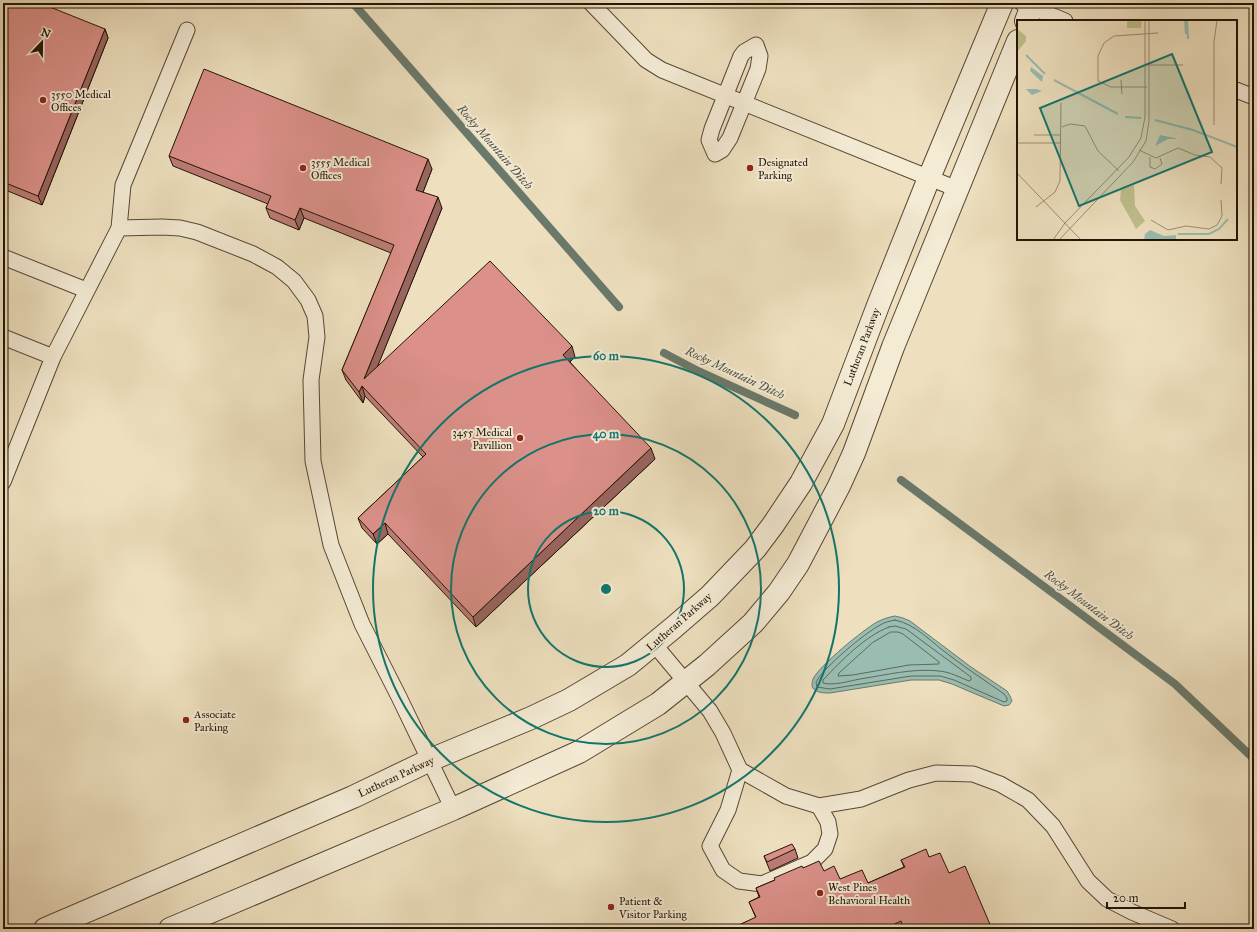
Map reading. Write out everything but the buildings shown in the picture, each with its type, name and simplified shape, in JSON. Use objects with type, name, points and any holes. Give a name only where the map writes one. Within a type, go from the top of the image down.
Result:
[{"type":"street","name":"Lutheran Parkway","points":[[45,929],[353,797],[430,760],[531,718],[569,700],[628,665],[710,596],[740,566],[773,525],[801,483],[833,424],[929,178],[1002,3]]},
{"type":"street","points":[[170,929],[453,809],[579,752],[658,704],[686,683],[756,619],[779,592],[798,564],[830,504],[851,458],[893,347],[1017,43]]},
{"type":"lane","points":[[591,3],[638,53],[654,66],[957,189]]},
{"type":"lane","points":[[1028,9],[1062,20]]},
{"type":"lane","points":[[3,482],[53,357],[119,228],[123,185],[187,30]]},
{"type":"lane","points":[[756,45],[760,56],[760,63],[745,104],[727,144],[722,150],[715,154],[710,140],[710,134],[725,96],[741,56],[744,52],[756,45]]},
{"type":"lane","points":[[1237,90],[1254,97]]},
{"type":"lane","points":[[119,228],[180,228],[204,234],[253,254],[277,267],[294,281],[308,300],[315,316],[317,338],[311,380],[313,461],[331,545],[362,624],[453,809]]},
{"type":"lane","points":[[3,257],[86,290]]},
{"type":"lane","points":[[3,337],[53,357]]},
{"type":"lane","points":[[654,644],[710,711],[740,770],[786,796],[819,806],[861,799],[909,780],[936,773],[973,774],[1000,784],[1028,800],[1053,826],[1088,881],[1107,899],[1132,912],[1172,929]]},
{"type":"lane","points":[[740,770],[728,810],[710,846],[723,870],[739,881],[762,884],[812,862],[825,849],[830,834],[828,822],[819,806]]},
{"type":"water","points":[[895,616],[910,621],[971,667],[1007,691],[1012,701],[1009,705],[1004,706],[939,680],[911,680],[830,693],[820,692],[813,688],[813,679],[817,673],[852,640],[877,622]]},
{"type":"waterway","name":"Rocky Mountain Ditch","points":[[353,3],[619,307]]},
{"type":"waterway","name":"Rocky Mountain Ditch","points":[[664,353],[698,371],[795,415]]},
{"type":"waterway","name":"Rocky Mountain Ditch","points":[[901,480],[1175,684],[1254,759]]},
{"type":"place","name":"3550 Medical Offices","points":[[43,100]]},
{"type":"place","name":"3555 Medical Offices","points":[[303,168]]},
{"type":"place","name":"Designated Parking","points":[[750,168]]},
{"type":"place","name":"3455 Medical Pavillion","points":[[520,438]]},
{"type":"place","name":"Associate Parking","points":[[186,720]]},
{"type":"place","name":"West Pines Behavioral Health","points":[[820,893]]},
{"type":"place","name":"Patient & Visitor Parking","points":[[611,907]]}]
